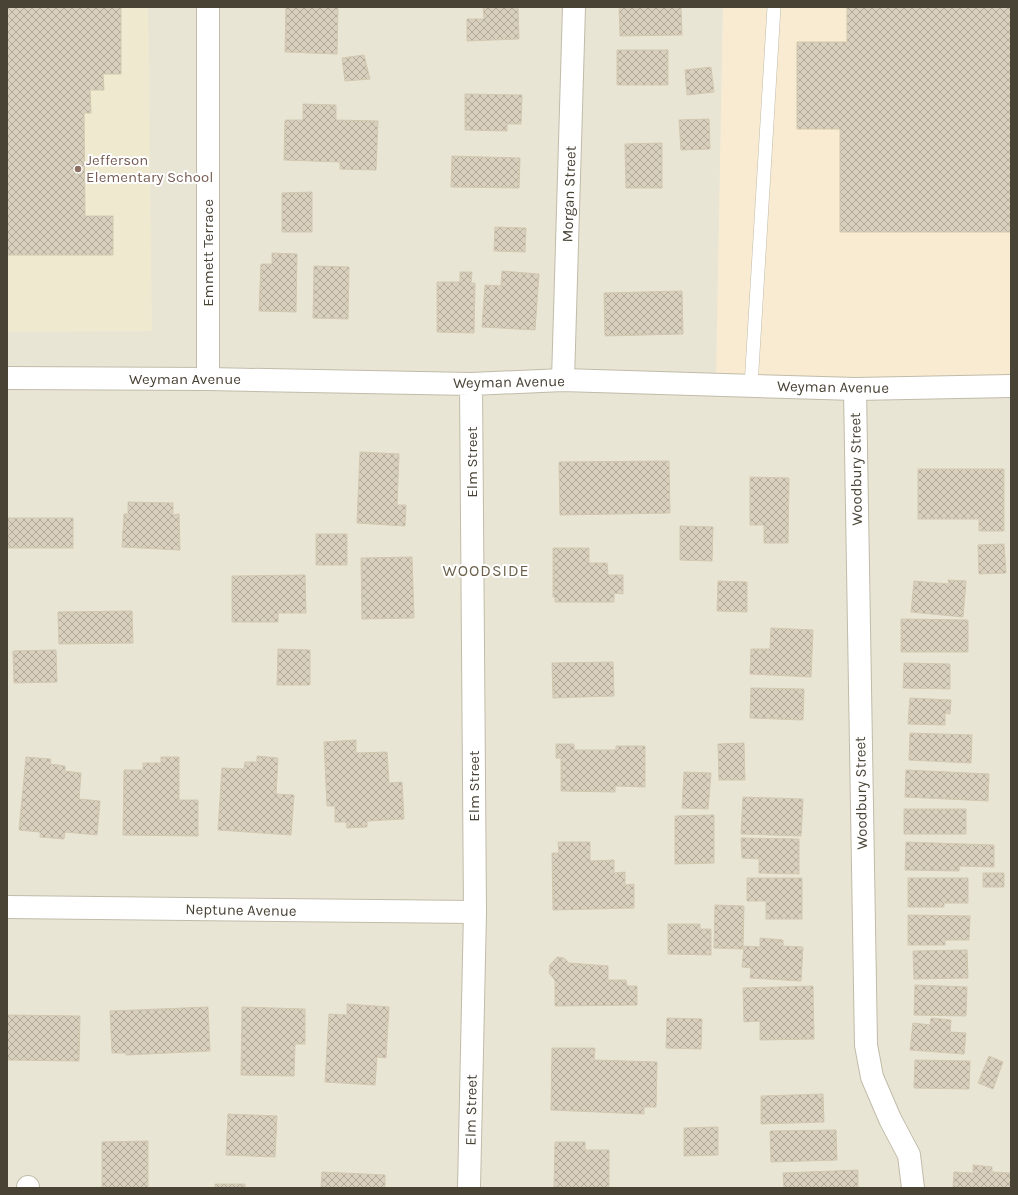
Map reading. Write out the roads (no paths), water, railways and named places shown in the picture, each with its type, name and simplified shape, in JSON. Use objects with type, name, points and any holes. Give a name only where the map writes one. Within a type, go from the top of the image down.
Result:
[{"type":"street","name":"Emmett Terrace","points":[[208,7],[208,379]]},
{"type":"street","name":"Morgan Street","points":[[563,380],[574,7]]},
{"type":"street","name":"Weyman Avenue","points":[[7,378],[208,379],[471,384],[563,380],[855,389],[1011,386]]},
{"type":"street","name":"Elm Street","points":[[469,1188],[475,912],[471,384]]},
{"type":"street","name":"Woodbury Street","points":[[855,389],[866,1045],[872,1077],[890,1119],[909,1155],[913,1188]]},
{"type":"street","name":"Neptune Avenue","points":[[7,907],[475,912]]},
{"type":"lane","points":[[751,386],[774,7]]},
{"type":"place","name":"Jefferson Elementary School","points":[[78,169]]},
{"type":"district","name":"WOODSIDE","points":[[486,570]]}]
